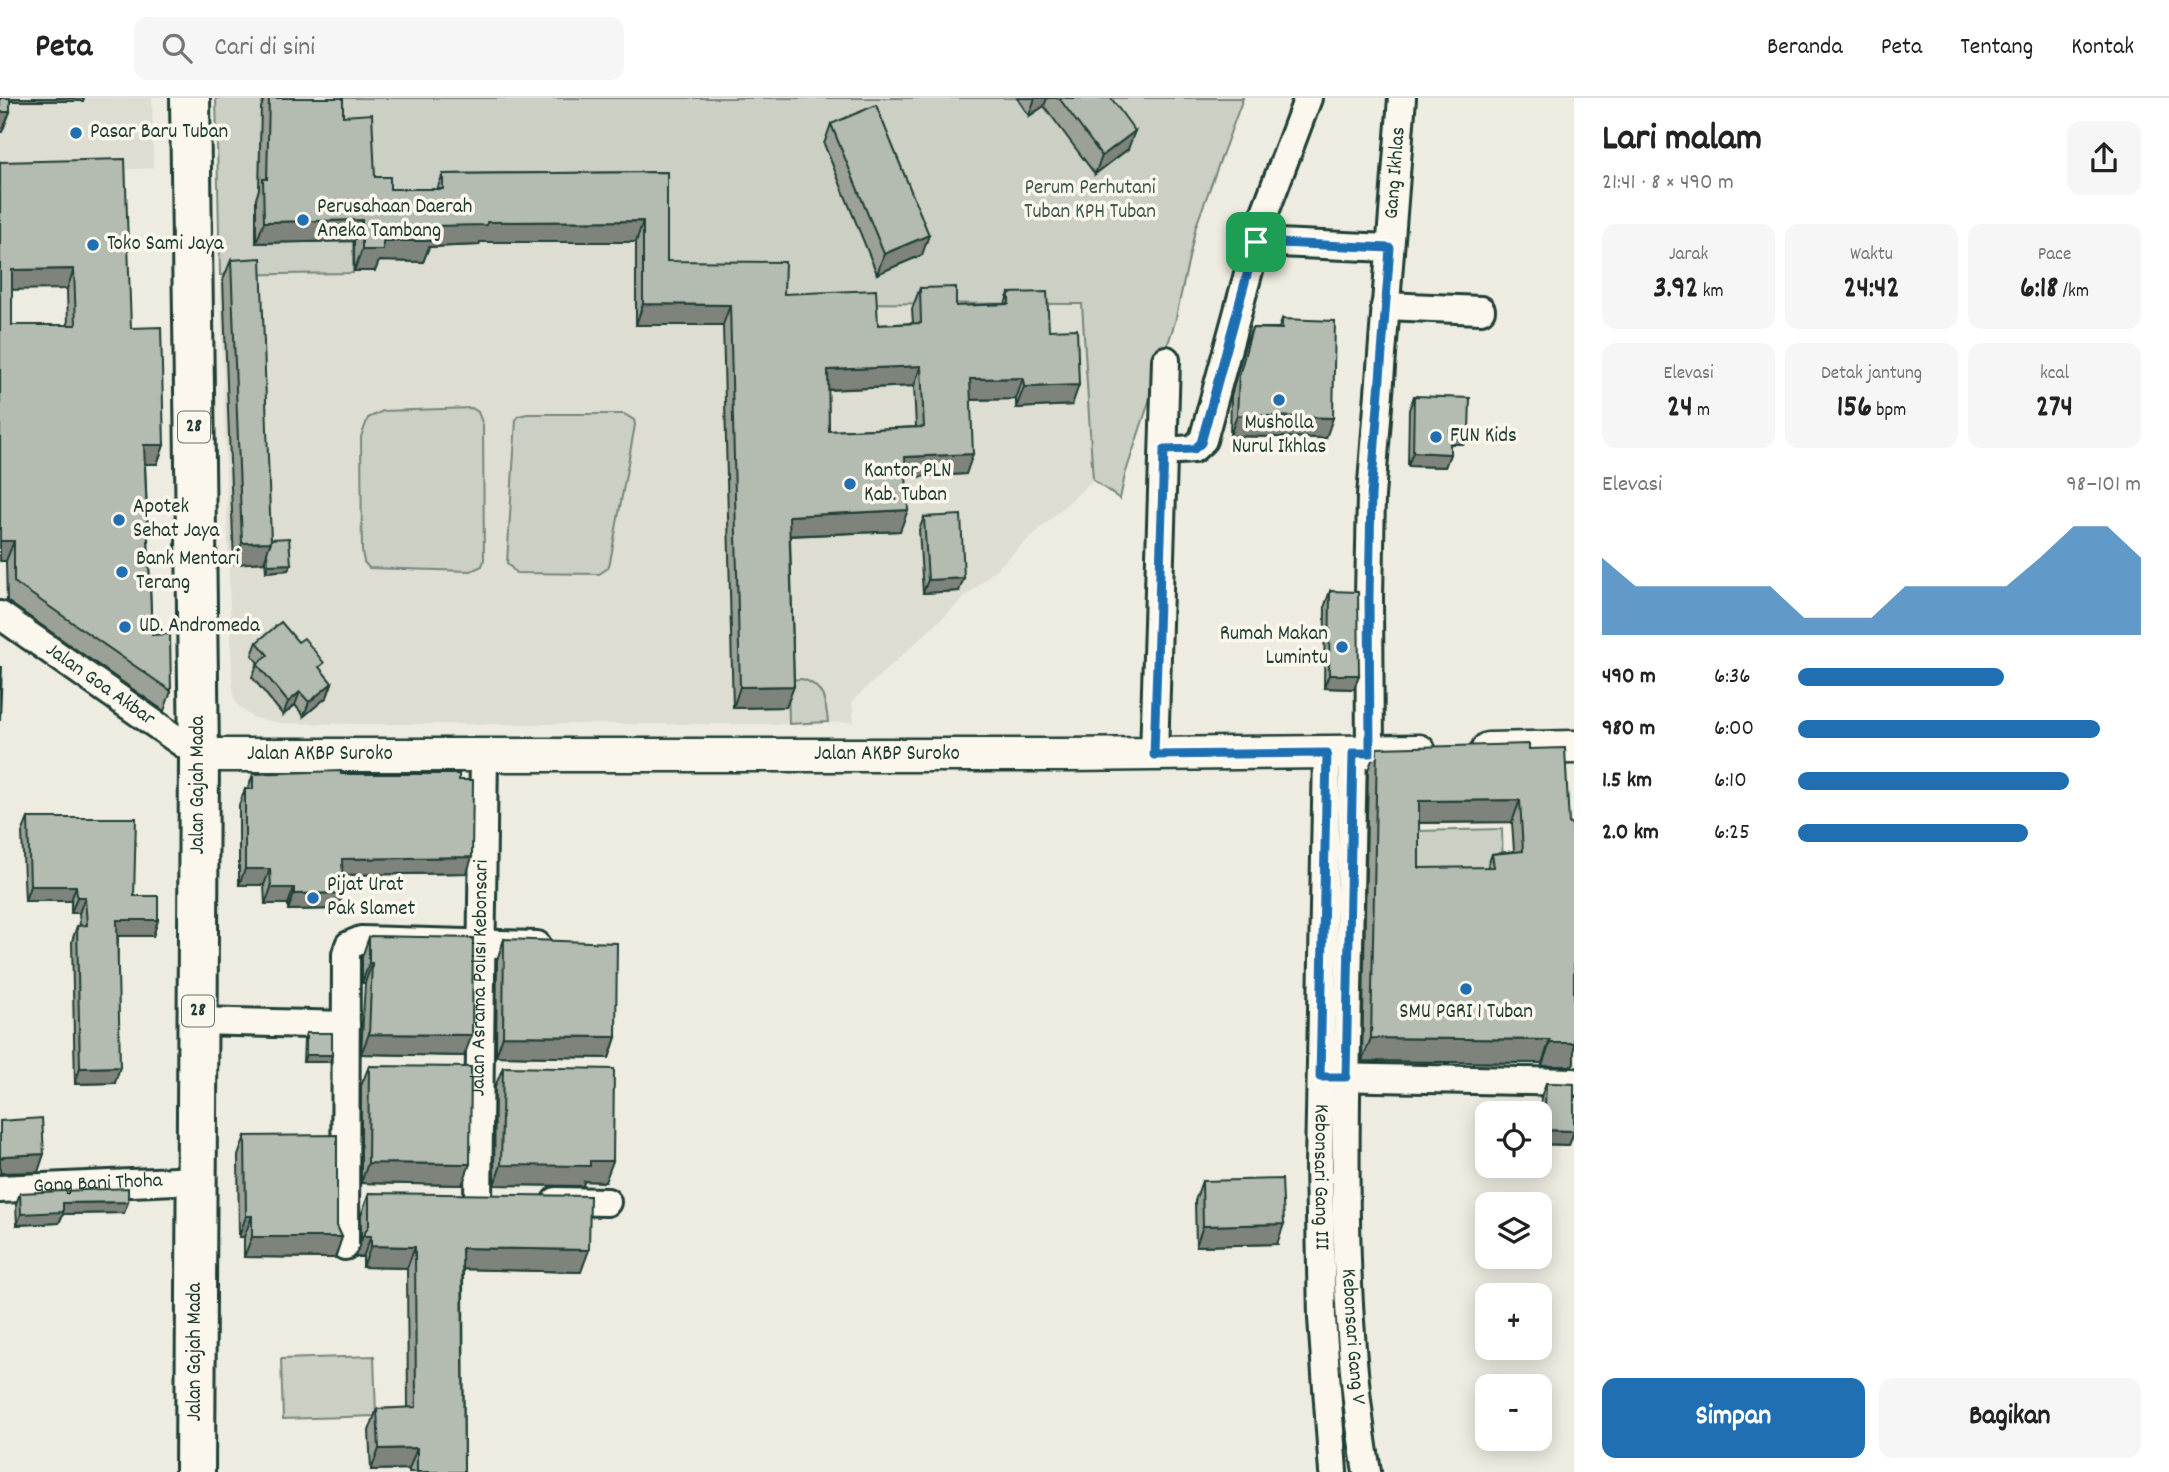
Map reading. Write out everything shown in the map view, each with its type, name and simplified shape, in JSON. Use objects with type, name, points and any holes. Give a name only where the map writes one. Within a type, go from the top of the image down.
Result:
[{"type":"highway","name":"Jalan Gajah Mada","points":[[190,98],[200,755],[195,1472]]},
{"type":"street","points":[[1164,450],[1194,449],[1201,443],[1256,242],[1308,98]]},
{"type":"street","name":"Gang Ikhlas","points":[[1332,753],[1370,519],[1402,98]]},
{"type":"street","points":[[1256,242],[1390,248]]},
{"type":"street","points":[[1385,306],[1481,310]]},
{"type":"street","points":[[1154,755],[1166,360]]},
{"type":"street","name":"Jalan Goa Akbar","points":[[0,615],[200,755]]},
{"type":"street","name":"Jalan AKBP Suroko","points":[[200,755],[1154,755],[1574,747]]},
{"type":"street","name":"Kebonsari Gang III","points":[[1332,753],[1333,1077],[1322,1318],[1334,1472]]},
{"type":"street","name":"Jalan Asrama Polisi Kebonsari","points":[[484,755],[482,944],[504,1200]]},
{"type":"street","points":[[345,1246],[346,954],[351,942],[366,940],[560,946]]},
{"type":"street","points":[[198,1021],[346,1025]]},
{"type":"street","points":[[346,1070],[372,1070]]},
{"type":"street","points":[[453,1071],[492,1072]]},
{"type":"street","points":[[1333,1077],[1574,1082]]},
{"type":"street","name":"Kebonsari Gang V","points":[[1333,1077],[1356,1403],[1367,1472]]},
{"type":"street","name":"Gang Bani Thoha","points":[[0,1189],[197,1180]]},
{"type":"street","points":[[345,1199],[372,1199]]},
{"type":"street","points":[[452,1200],[607,1202]]},
{"type":"shaded area","name":"Pasar Baru Tuban","points":[[0,98],[152,98],[153,168],[0,176]]},
{"type":"shaded area","points":[[661,191],[779,303],[1082,304],[1093,480],[852,701],[854,722],[280,723],[254,718],[245,712],[234,697],[232,675],[220,275],[352,273],[353,196]]},
{"type":"green space","name":"Perum Perhutani Tuban KPH Tuban","points":[[216,98],[1243,98],[1196,226],[1175,322],[1125,475],[1120,499],[1093,480],[1082,304],[779,303],[662,280],[661,211],[353,197],[353,273],[220,275]]},
{"type":"green space","points":[[472,408],[478,412],[483,425],[482,566],[471,571],[369,568],[364,562],[362,551],[361,437],[368,418],[383,411]]},
{"type":"green space","points":[[624,414],[634,420],[610,562],[608,568],[599,574],[516,573],[507,563],[516,420],[518,416]]},
{"type":"green space","points":[[802,679],[819,690],[825,702],[828,722],[789,724],[788,680]]},
{"type":"green space","points":[[1502,829],[1503,872],[1418,874],[1417,831]]},
{"type":"green space","points":[[374,1356],[376,1416],[283,1419],[281,1359]]},
{"type":"building","points":[[0,98],[10,98],[10,112],[0,112]]},
{"type":"building","points":[[269,98],[343,98],[343,116],[372,114],[375,177],[390,177],[390,189],[443,189],[443,174],[667,172],[667,261],[785,262],[784,294],[876,290],[878,325],[921,323],[920,288],[956,287],[956,306],[1009,304],[1009,293],[1047,292],[1049,330],[1077,329],[1079,385],[1024,387],[1023,378],[970,379],[973,454],[905,457],[908,510],[789,516],[794,686],[740,687],[730,305],[643,304],[643,221],[487,222],[487,225],[431,226],[430,241],[383,241],[383,250],[362,250],[362,220],[264,222],[263,179],[267,179]],"holes":[[[921,366],[924,427],[829,431],[828,370]]]},
{"type":"building","points":[[1059,98],[1111,98],[1135,131],[1102,156]]},
{"type":"building","points":[[876,105],[929,235],[884,254],[831,124]]},
{"type":"building","points":[[125,159],[131,328],[161,327],[164,445],[144,445],[152,635],[170,634],[171,691],[14,582],[14,541],[0,541],[0,162]],"holes":[[[74,269],[76,325],[12,325],[12,270]]]},
{"type":"building","points":[[261,258],[271,542],[242,543],[231,260]]},
{"type":"building","name":"Musholla Nurul Ikhlas","points":[[1282,319],[1335,321],[1333,418],[1237,415],[1239,376],[1252,328],[1282,329]]},
{"type":"building","points":[[1414,396],[1470,398],[1469,431],[1450,430],[1450,454],[1413,452]]},
{"type":"building","points":[[961,515],[964,578],[928,580],[924,517]]},
{"type":"building","points":[[289,538],[291,564],[268,565],[267,552],[271,539]]},
{"type":"building","name":"Rumah Makan Lumintu","points":[[1330,591],[1358,592],[1359,675],[1329,675]]},
{"type":"building","points":[[281,622],[298,642],[304,638],[324,663],[319,667],[332,683],[309,702],[300,692],[288,702],[257,664],[268,655],[257,642]]},
{"type":"building","points":[[0,667],[2,667],[0,721]]},
{"type":"building","name":"SMU PGRI 1 Tuban","points":[[1529,744],[1529,749],[1565,748],[1569,824],[1572,823],[1574,838],[1574,1043],[1550,1043],[1550,1040],[1371,1038],[1377,748]],"holes":[[[1520,800],[1523,851],[1492,854],[1494,867],[1419,868],[1419,801]]]},
{"type":"building","points":[[341,771],[341,774],[459,774],[459,780],[473,780],[472,857],[342,859],[343,893],[294,894],[294,888],[271,888],[270,869],[245,869],[245,789],[253,789],[253,774]]},
{"type":"building","points":[[28,818],[136,818],[134,896],[158,896],[158,920],[117,920],[120,1067],[80,1068],[77,926],[87,925],[85,897],[77,897],[76,886],[30,886]]},
{"type":"building","points":[[371,936],[473,938],[472,1035],[369,1034]]},
{"type":"building","points":[[504,939],[617,943],[616,1037],[503,1036]]},
{"type":"building","points":[[306,1033],[332,1033],[332,1055],[306,1055]]},
{"type":"building","points":[[369,1066],[471,1067],[470,1164],[368,1163]]},
{"type":"building","points":[[503,1067],[614,1069],[613,1161],[590,1161],[590,1166],[501,1165]]},
{"type":"building","points":[[1546,1083],[1574,1084],[1574,1131],[1552,1130],[1552,1101],[1545,1101]]},
{"type":"building","points":[[42,1118],[44,1154],[5,1156],[0,1159],[0,1121]]},
{"type":"building","points":[[337,1135],[337,1226],[342,1237],[252,1237],[252,1216],[246,1216],[245,1136]]},
{"type":"building","points":[[1282,1179],[1284,1224],[1203,1226],[1202,1181]]},
{"type":"building","points":[[128,1188],[128,1202],[63,1203],[63,1212],[21,1214],[20,1193]]},
{"type":"building","points":[[369,1193],[590,1196],[589,1250],[462,1248],[464,1472],[417,1472],[417,1448],[379,1449],[377,1409],[416,1407],[415,1247],[371,1246],[371,1236],[363,1236],[369,1225]]},
{"type":"place","name":"Pasar Baru Tuban","points":[[76,133]]},
{"type":"place","name":"Perusahaan Daerah Aneka Tambang","points":[[303,220]]},
{"type":"place","name":"Toko Sami Jaya","points":[[93,245]]},
{"type":"place","name":"Musholla Nurul Ikhlas","points":[[1279,400]]},
{"type":"place","name":"FUN Kids","points":[[1436,437]]},
{"type":"place","name":"Kantor PLN Kab. Tuban","points":[[850,484]]},
{"type":"place","name":"Apotek Sehat Jaya","points":[[119,520]]},
{"type":"place","name":"Bank Mentari Terang","points":[[122,572]]},
{"type":"place","name":"UD. Andromeda","points":[[125,627]]},
{"type":"place","name":"Rumah Makan Lumintu","points":[[1342,647]]},
{"type":"place","name":"Pijat Urat Pak Slamet","points":[[313,898]]},
{"type":"place","name":"SMU PGRI 1 Tuban","points":[[1466,989]]},
{"type":"route","points":[[1256,242],[1390,248],[1371,496],[1370,753],[1353,753],[1346,1077],[1320,1077],[1327,753],[1154,755],[1164,450],[1194,449],[1201,443],[1256,242]]}]
